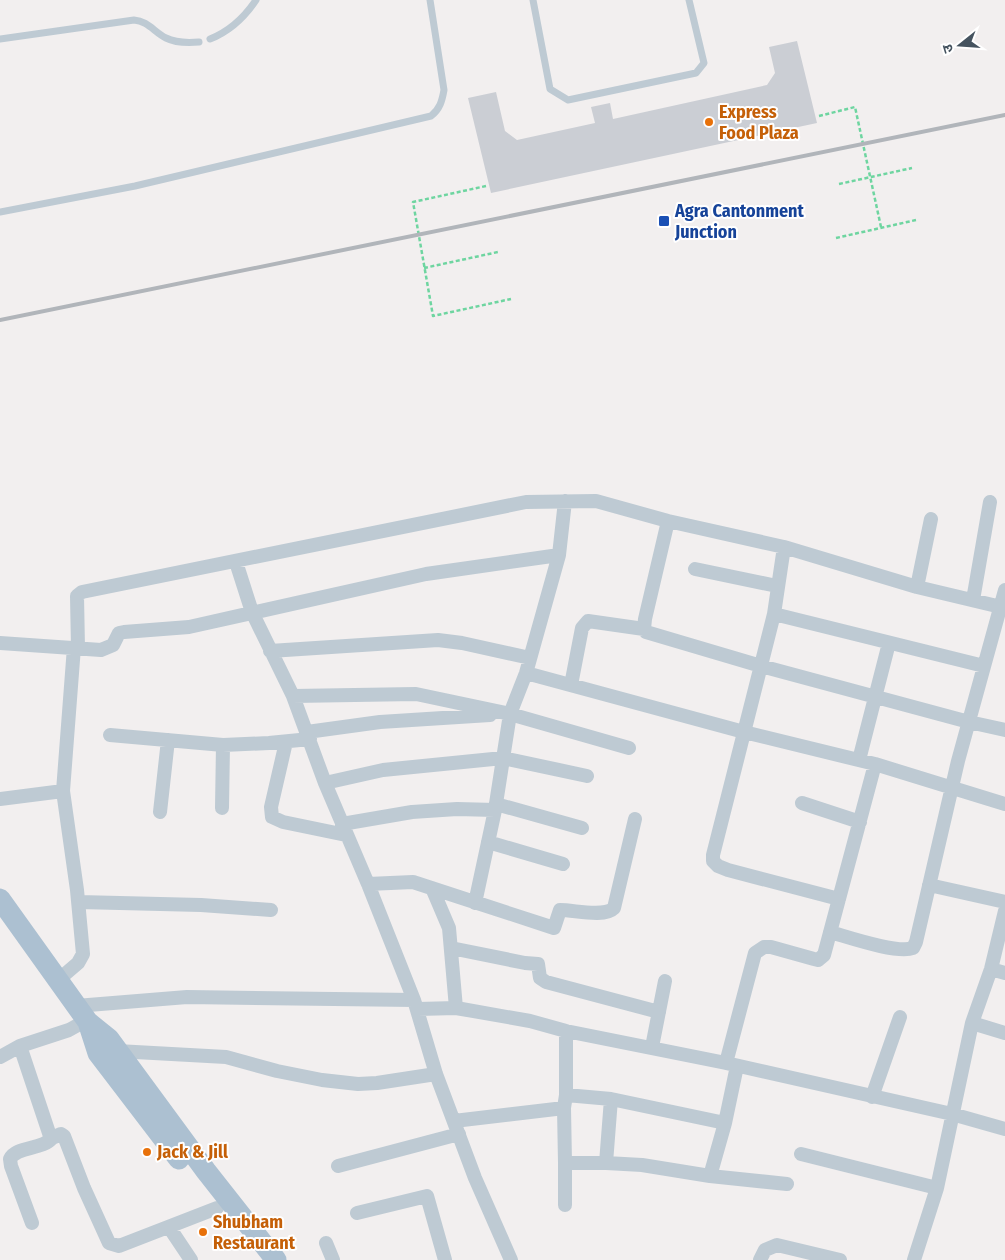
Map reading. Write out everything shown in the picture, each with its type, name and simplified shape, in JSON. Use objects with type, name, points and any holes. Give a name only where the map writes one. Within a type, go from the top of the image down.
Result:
[{"type":"main road","points":[[0,899],[57,981],[84,1016],[109,1039],[206,1172],[276,1260]]},
{"type":"main road","points":[[84,1016],[98,1054],[257,1260]]},
{"type":"street","points":[[57,981],[78,963],[83,954],[79,902],[62,791],[76,647],[77,596],[80,594],[526,502],[596,501],[668,521],[784,547],[917,587],[1003,607]]},
{"type":"street","points":[[475,902],[495,807],[503,758],[507,713],[526,673],[559,555],[565,502]]},
{"type":"street","points":[[973,600],[990,502]]},
{"type":"street","points":[[917,587],[931,519]]},
{"type":"street","points":[[644,628],[668,521]]},
{"type":"street","points":[[784,547],[774,614],[713,861],[718,866],[728,870],[839,900]]},
{"type":"street","points":[[0,643],[101,650],[113,645],[119,634],[124,632],[189,626],[426,574],[559,555]]},
{"type":"street","points":[[236,562],[252,612],[293,696],[325,783],[416,1004],[436,1074],[508,1259]]},
{"type":"street","points":[[695,569],[778,586]]},
{"type":"street","points":[[830,932],[887,947],[909,950],[913,948],[952,787],[984,666],[1003,607],[1005,590]]},
{"type":"street","points":[[774,614],[984,666]]},
{"type":"street","points":[[571,685],[582,628],[588,620],[644,628],[649,633],[761,666],[1005,730]]},
{"type":"street","points":[[270,651],[438,640],[462,643],[530,658]]},
{"type":"street","points":[[859,760],[889,642]]},
{"type":"street","points":[[526,673],[744,732],[875,764],[1005,804]]},
{"type":"street","points":[[293,696],[416,694],[507,713],[629,748]]},
{"type":"street","points":[[110,735],[223,745],[286,742],[380,722],[507,713]]},
{"type":"street","points":[[160,812],[168,740]]},
{"type":"street","points":[[286,742],[271,807],[272,817],[283,822],[344,829],[412,812],[495,807],[582,828]]},
{"type":"street","points":[[222,808],[223,745]]},
{"type":"street","points":[[325,783],[383,770],[503,758],[587,776]]},
{"type":"street","points":[[710,1176],[725,1123],[731,1064],[754,953],[764,947],[772,947],[818,960],[824,955],[875,764]]},
{"type":"street","points":[[0,799],[62,791]]},
{"type":"street","points":[[802,803],[860,822]]},
{"type":"street","points":[[368,884],[407,881],[553,928],[555,927],[560,910],[602,914],[611,912],[614,908],[635,819]]},
{"type":"street","points":[[488,842],[563,864]]},
{"type":"street","points":[[929,885],[1005,902]]},
{"type":"street","points":[[432,888],[449,928],[456,1008]]},
{"type":"street","points":[[79,902],[201,905],[271,910]]},
{"type":"street","points":[[914,1260],[937,1188],[972,1023],[991,969],[1005,911]]},
{"type":"street","points":[[451,948],[524,963],[538,964],[540,978],[546,982],[659,1012]]},
{"type":"street","points":[[991,969],[1005,973]]},
{"type":"street","points":[[652,1047],[665,981]]},
{"type":"street","points":[[0,1057],[20,1046],[69,1030],[84,1016],[186,997],[416,1004],[456,1008],[530,1021],[566,1031],[652,1047],[952,1114],[1005,1129]]},
{"type":"street","points":[[872,1097],[900,1017]]},
{"type":"street","points":[[972,1023],[1005,1033]]},
{"type":"street","points":[[565,1206],[566,1031]]},
{"type":"street","points":[[20,1046],[52,1138]]},
{"type":"street","points":[[117,1050],[226,1058],[322,1080],[358,1084],[436,1074]]},
{"type":"street","points":[[338,1166],[456,1128],[565,1102],[611,1100],[725,1123]]},
{"type":"street","points":[[606,1163],[611,1100]]},
{"type":"street","points":[[32,1223],[10,1163],[11,1156],[46,1143],[62,1134],[109,1243],[119,1246],[217,1208]]},
{"type":"street","points":[[801,1154],[937,1188]]},
{"type":"street","points":[[565,1164],[606,1163],[642,1166],[710,1176],[787,1184]]},
{"type":"street","points":[[357,1213],[427,1196],[445,1260]]},
{"type":"street","points":[[169,1227],[191,1260]]},
{"type":"street","points":[[326,1243],[333,1260]]},
{"type":"street","points":[[760,1260],[765,1250],[777,1245],[840,1260]]},
{"type":"lane","points":[[210,39],[222,34],[241,20],[256,0]]},
{"type":"lane","points":[[0,212],[135,186],[431,116],[437,112],[444,90],[430,0]]},
{"type":"lane","points":[[533,0],[550,89],[568,100],[696,73],[704,63],[689,0]]},
{"type":"lane","points":[[0,39],[134,20],[146,22],[168,40],[182,43],[199,42]]},
{"type":"path","points":[[819,116],[855,107],[881,227]]},
{"type":"path","points":[[839,184],[912,168]]},
{"type":"path","points":[[486,186],[412,202],[432,316],[511,299]]},
{"type":"path","points":[[836,238],[916,220]]},
{"type":"path","points":[[424,268],[498,252]]},
{"type":"building","points":[[797,41],[817,123],[491,193],[468,98],[496,92],[505,131],[517,140],[595,123],[591,107],[610,103],[613,119],[767,85],[775,73],[769,47]]},
{"type":"railway","points":[[0,320],[1005,115]]},
{"type":"place","name":"Express Food Plaza","points":[[709,122]]},
{"type":"place","name":"Agra Cantonment Junction","points":[[664,221]]},
{"type":"place","name":"Jack & Jill","points":[[147,1152]]},
{"type":"place","name":"Shubham Restaurant","points":[[203,1232]]}]
